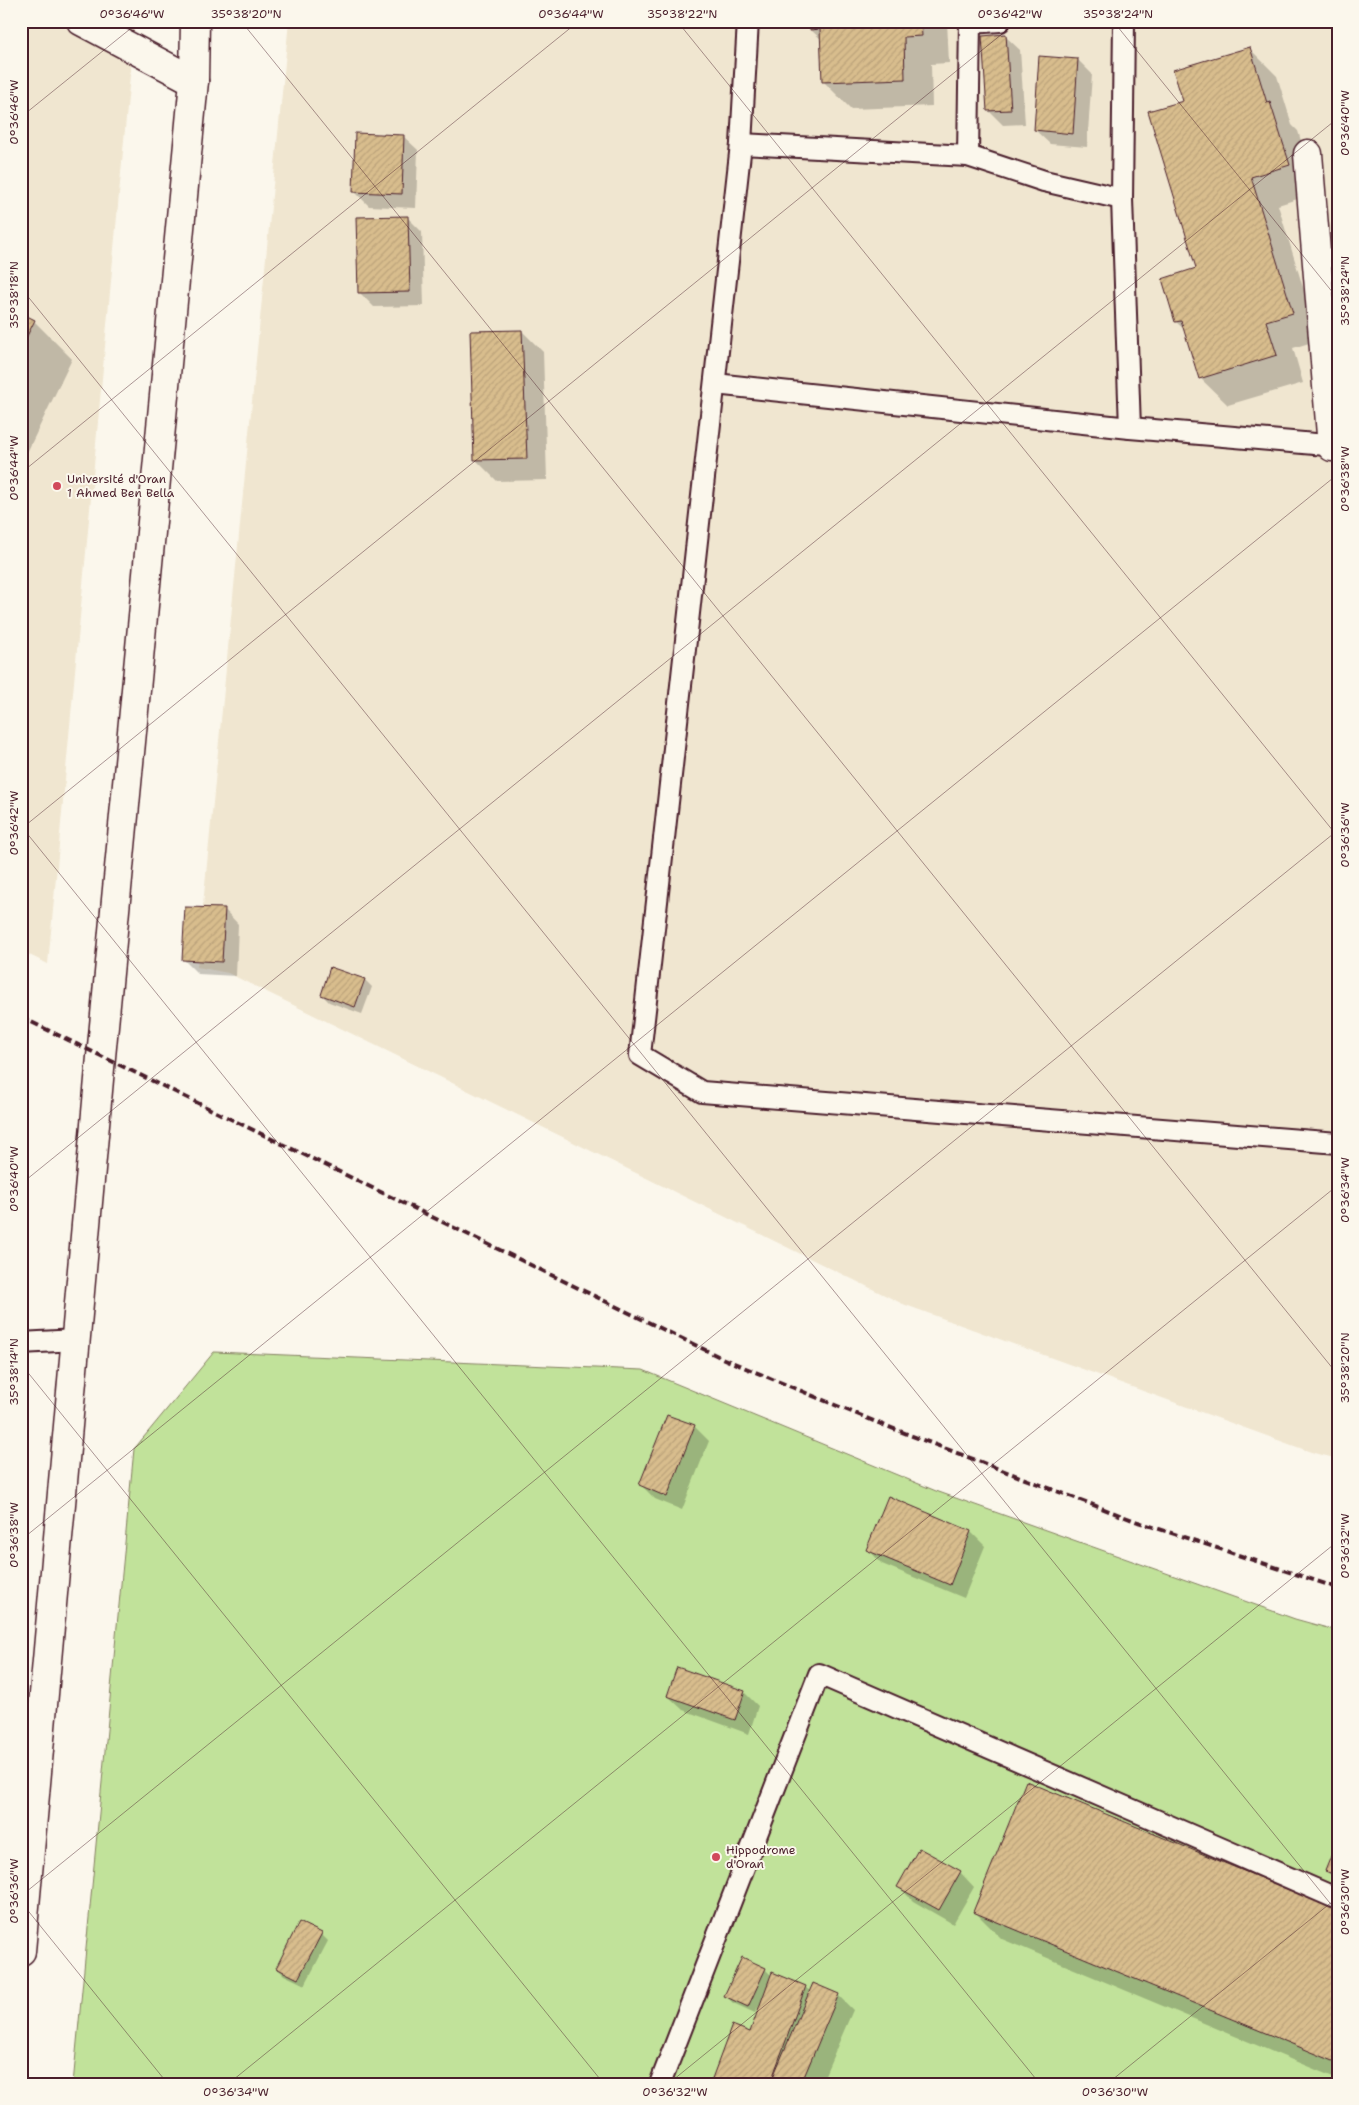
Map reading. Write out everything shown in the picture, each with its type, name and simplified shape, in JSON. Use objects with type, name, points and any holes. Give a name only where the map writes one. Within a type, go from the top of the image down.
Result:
[{"type":"main road","points":[[81,21],[194,81]]},
{"type":"main road","points":[[21,1951],[76,1340],[194,81],[195,21]]},
{"type":"main road","points":[[1308,154],[1335,446]]},
{"type":"lane","points":[[748,21],[742,144],[640,1055],[702,1092],[1338,1143]]},
{"type":"lane","points":[[968,156],[970,22],[1000,21]]},
{"type":"lane","points":[[1124,21],[1122,199],[1130,428]]},
{"type":"lane","points":[[742,144],[968,156],[1035,179],[1122,199]]},
{"type":"lane","points":[[716,384],[1130,428],[1335,446]]},
{"type":"lane","points":[[21,1343],[76,1340]]},
{"type":"lane","points":[[660,2084],[819,1674],[1338,1899]]},
{"type":"shaded area","name":"Université d'Oran 1 Ahmed Ben Bella","points":[[21,21],[135,21],[48,964],[21,951]]},
{"type":"shaded area","points":[[289,21],[1338,21],[1338,1459],[1311,1452],[903,1304],[228,973],[197,967]]},
{"type":"green space","name":"Hippodrome d'Oran","points":[[214,1352],[643,1370],[936,1491],[1295,1619],[1338,1631],[1338,2084],[73,2084],[134,1449]]},
{"type":"building","points":[[810,21],[921,21],[922,36],[904,37],[905,79],[822,82],[820,29],[810,30]]},
{"type":"building","points":[[1006,34],[1011,110],[987,111],[982,36]]},
{"type":"building","points":[[1250,47],[1267,103],[1270,102],[1290,165],[1251,177],[1293,313],[1266,321],[1277,355],[1199,379],[1181,321],[1175,322],[1162,279],[1196,268],[1148,111],[1183,101],[1173,70]]},
{"type":"building","points":[[1039,56],[1078,59],[1073,134],[1034,130]]},
{"type":"building","points":[[355,133],[404,135],[402,194],[353,192]]},
{"type":"building","points":[[408,216],[410,292],[358,293],[356,217]]},
{"type":"building","points":[[21,313],[35,320],[21,348]]},
{"type":"building","points":[[522,330],[527,459],[474,460],[470,331]]},
{"type":"building","points":[[185,907],[225,908],[222,962],[182,960]]},
{"type":"building","points":[[330,967],[365,979],[355,1007],[321,995]]},
{"type":"building","points":[[667,1415],[695,1425],[667,1497],[639,1485]]},
{"type":"building","points":[[888,1496],[971,1531],[950,1585],[866,1550]]},
{"type":"building","points":[[677,1667],[745,1691],[735,1720],[667,1696]]},
{"type":"building","points":[[1026,1781],[1338,1910],[1338,2063],[973,1912]]},
{"type":"building","points":[[1338,1839],[1338,1876],[1325,1871]]},
{"type":"building","points":[[919,1848],[961,1871],[939,1910],[897,1887]]},
{"type":"building","points":[[299,1922],[322,1933],[298,1979],[276,1968]]},
{"type":"building","points":[[742,1957],[766,1968],[748,2007],[724,1996]]},
{"type":"building","points":[[772,1972],[806,1986],[770,2084],[710,2084],[732,2025],[750,2032]]},
{"type":"building","points":[[813,1983],[839,1994],[801,2084],[770,2084]]},
{"type":"railway","points":[[21,1017],[724,1359],[881,1424],[1138,1522],[1338,1588]]},
{"type":"place","name":"Université d'Oran 1 Ahmed Ben Bella","points":[[57,486]]},
{"type":"place","name":"Hippodrome d'Oran","points":[[716,1857]]}]
